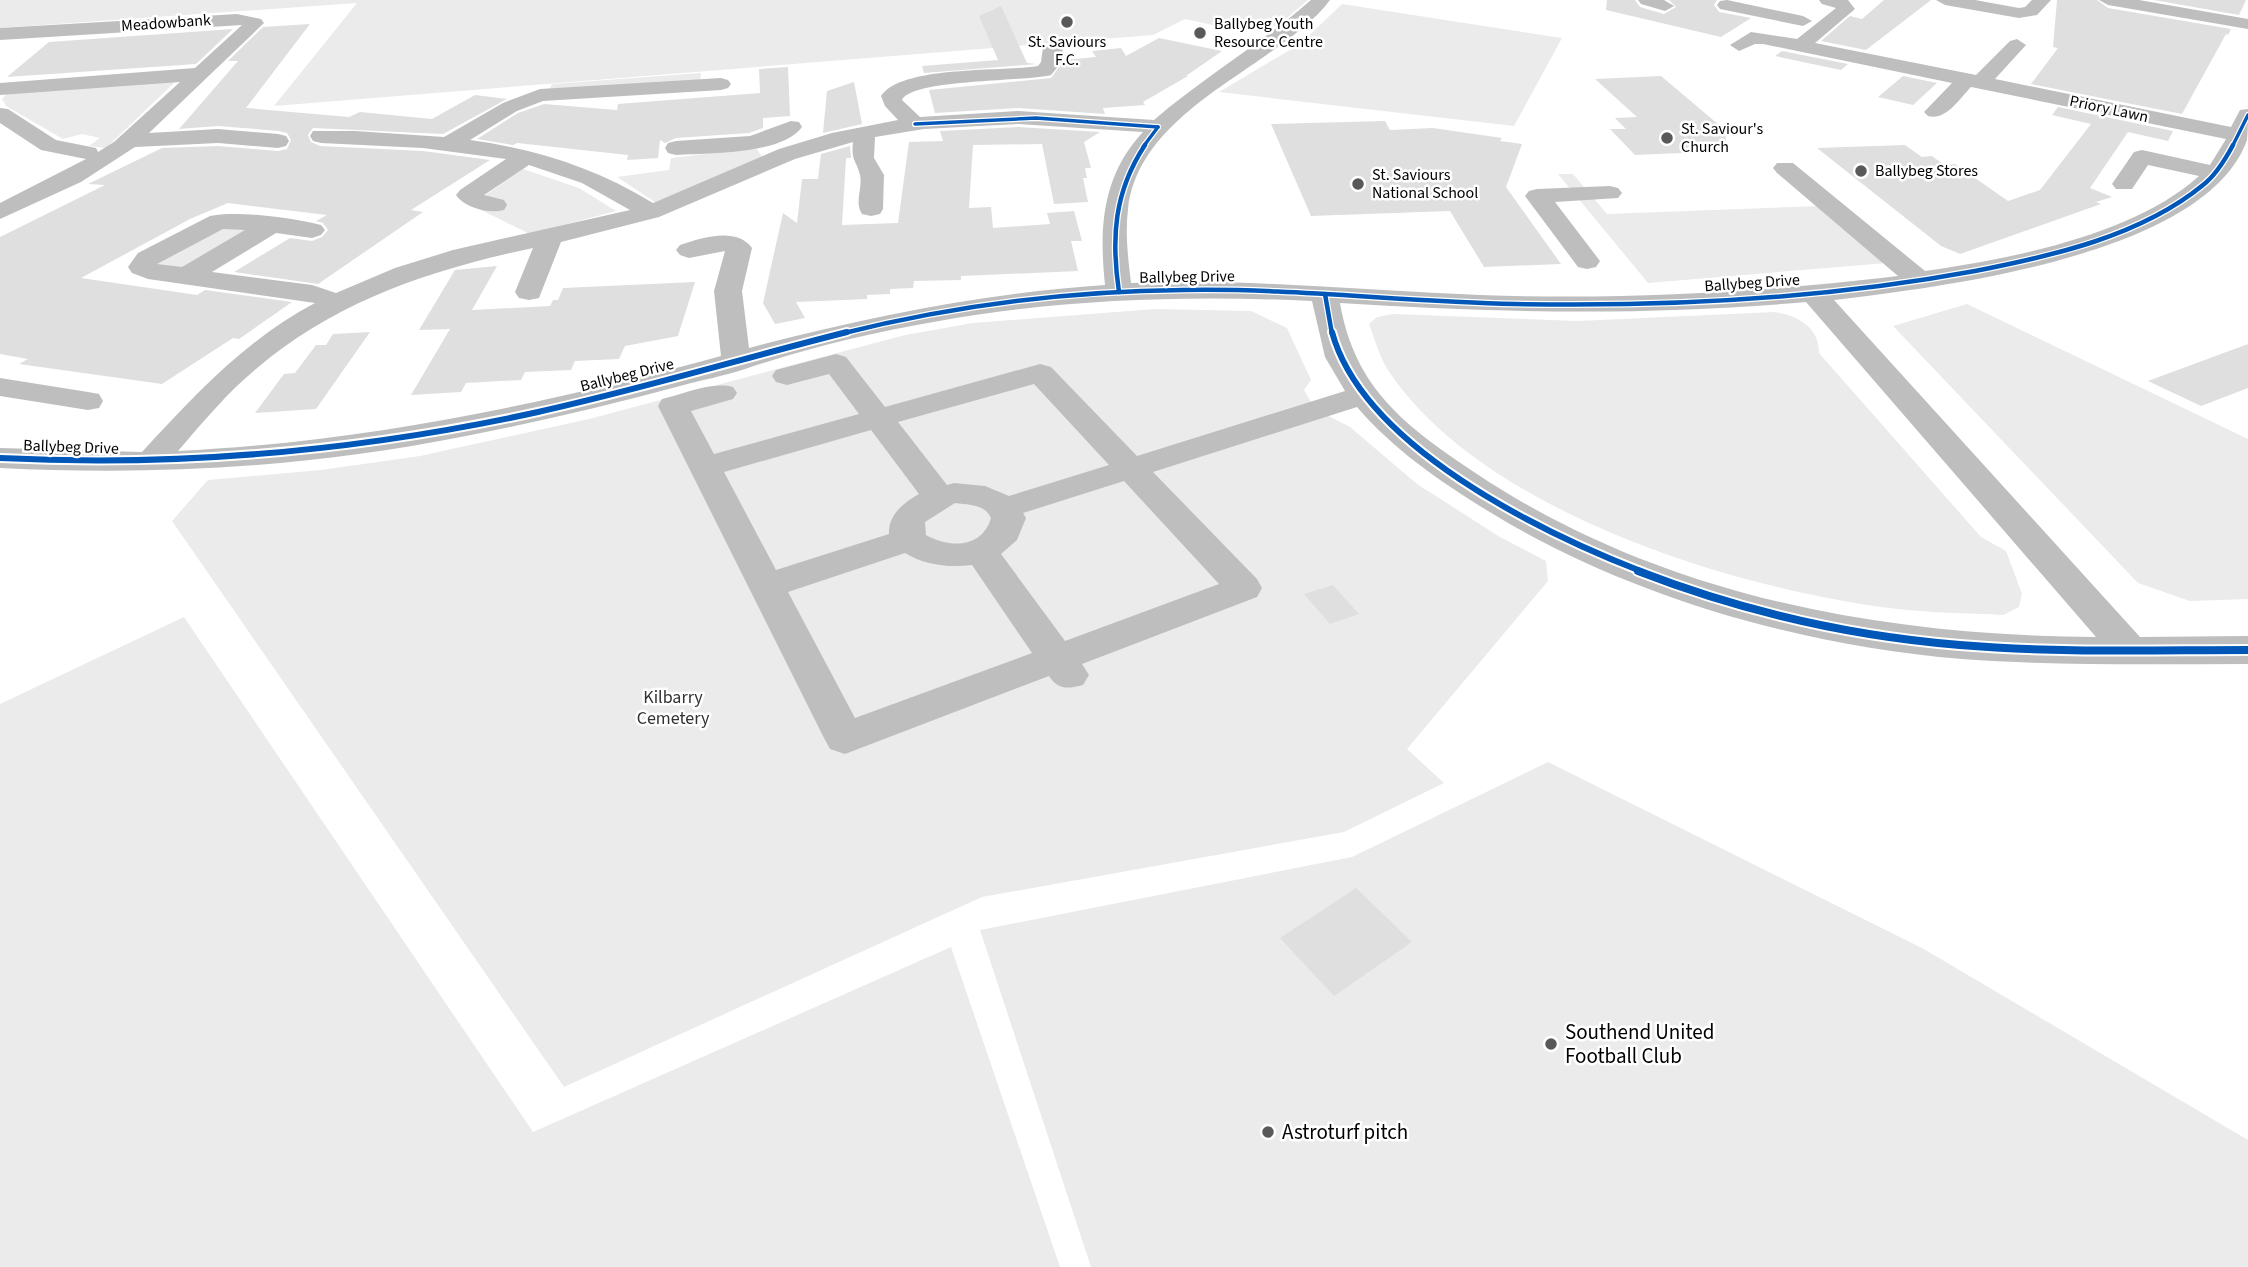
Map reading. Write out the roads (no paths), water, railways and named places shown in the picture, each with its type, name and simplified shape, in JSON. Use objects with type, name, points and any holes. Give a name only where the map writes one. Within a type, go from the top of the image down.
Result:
[{"type":"street","points":[[1119,292],[1113,250],[1116,200],[1134,159],[1158,127],[1189,99],[1273,41],[1321,0]]},
{"type":"street","points":[[1647,0],[1665,6]]},
{"type":"street","points":[[1800,46],[1846,7],[1828,0]]},
{"type":"street","points":[[1945,0],[2023,13],[2032,10],[2042,0]]},
{"type":"street","points":[[2108,0],[2248,24]]},
{"type":"street","points":[[1726,5],[1826,25]]},
{"type":"street","name":"Meadowbank","points":[[0,34],[237,19],[255,22],[252,28],[129,141],[73,177],[0,212]]},
{"type":"street","name":"Priory Lawn","points":[[1739,45],[1757,37],[1973,81],[2243,125]]},
{"type":"street","points":[[1935,111],[2017,45]]},
{"type":"street","points":[[915,124],[892,102],[891,96],[897,90],[922,82],[1044,71],[1051,63],[1053,47]]},
{"type":"street","points":[[1849,77],[1867,60]]},
{"type":"street","points":[[0,89],[201,74]]},
{"type":"street","points":[[446,145],[516,104],[541,95],[722,83]]},
{"type":"street","points":[[0,114],[43,142],[61,149],[85,146]]},
{"type":"street","points":[[151,462],[199,406],[233,373],[284,333],[337,302],[447,260],[650,212],[696,195],[786,155],[864,134],[915,124],[984,118],[1041,117],[1158,127]]},
{"type":"street","name":"Ballybeg Drive","points":[[0,458],[151,462],[289,453],[424,435],[598,398],[935,313],[1012,302],[1119,292],[1212,290],[1485,303],[1592,305],[1812,292],[1919,281],[2022,262],[2093,241],[2183,199],[2216,173],[2243,125]]},
{"type":"street","points":[[676,148],[762,140],[775,137],[791,127]]},
{"type":"street","points":[[864,134],[863,158],[872,175],[871,209]]},
{"type":"street","name":"Meadowbank","points":[[129,141],[218,136],[278,141]]},
{"type":"street","points":[[321,136],[446,145],[525,157],[589,178],[650,212]]},
{"type":"street","points":[[762,140],[786,155]]},
{"type":"street","points":[[495,205],[475,200],[468,195],[525,157]]},
{"type":"street","points":[[2124,184],[2142,157],[2216,173]]},
{"type":"street","points":[[1785,168],[1919,281]]},
{"type":"street","points":[[1587,261],[1538,196],[1611,193]]},
{"type":"street","points":[[312,230],[230,220],[215,222],[152,257],[141,267],[143,270],[312,293],[337,302]]},
{"type":"street","points":[[186,276],[272,225]]},
{"type":"street","points":[[529,292],[550,237]]},
{"type":"street","points":[[689,250],[717,244],[732,244],[739,248],[728,291],[736,362]]},
{"type":"street","points":[[1812,292],[2129,650]]},
{"type":"street","points":[[1325,294],[1338,352],[1364,395],[1419,448],[1493,500],[1579,545],[1695,590],[1782,615],[1918,640],[2006,648],[2248,650]]},
{"type":"street","points":[[704,467],[878,417],[1040,373],[1244,588],[1063,667],[845,738],[765,586],[704,467],[673,406],[836,363],[878,417],[938,496]]},
{"type":"street","points":[[0,387],[88,401]]},
{"type":"street","points":[[1005,508],[1364,395]]},
{"type":"street","points":[[954,493],[984,495],[1005,508],[1009,527],[1003,537],[980,551],[947,556],[919,547],[910,539],[906,529],[908,519],[925,502],[938,496],[954,493]]},
{"type":"street","points":[[765,586],[910,539]]},
{"type":"street","points":[[980,551],[1063,667]]},
{"type":"place","name":"St. Saviours F.C.","points":[[1067,22]]},
{"type":"place","name":"Ballybeg Youth Resource Centre","points":[[1200,33]]},
{"type":"place","name":"St. Saviour's Church","points":[[1667,138]]},
{"type":"place","name":"Ballybeg Stores","points":[[1861,171]]},
{"type":"place","name":"St. Saviours National School","points":[[1358,184]]},
{"type":"place","name":"Southend United Football Club","points":[[1551,1044]]},
{"type":"place","name":"Astroturf pitch","points":[[1268,1132]]},
{"type":"park label","name":"Kilbarry Cemetery","points":[[673,707]]}]
